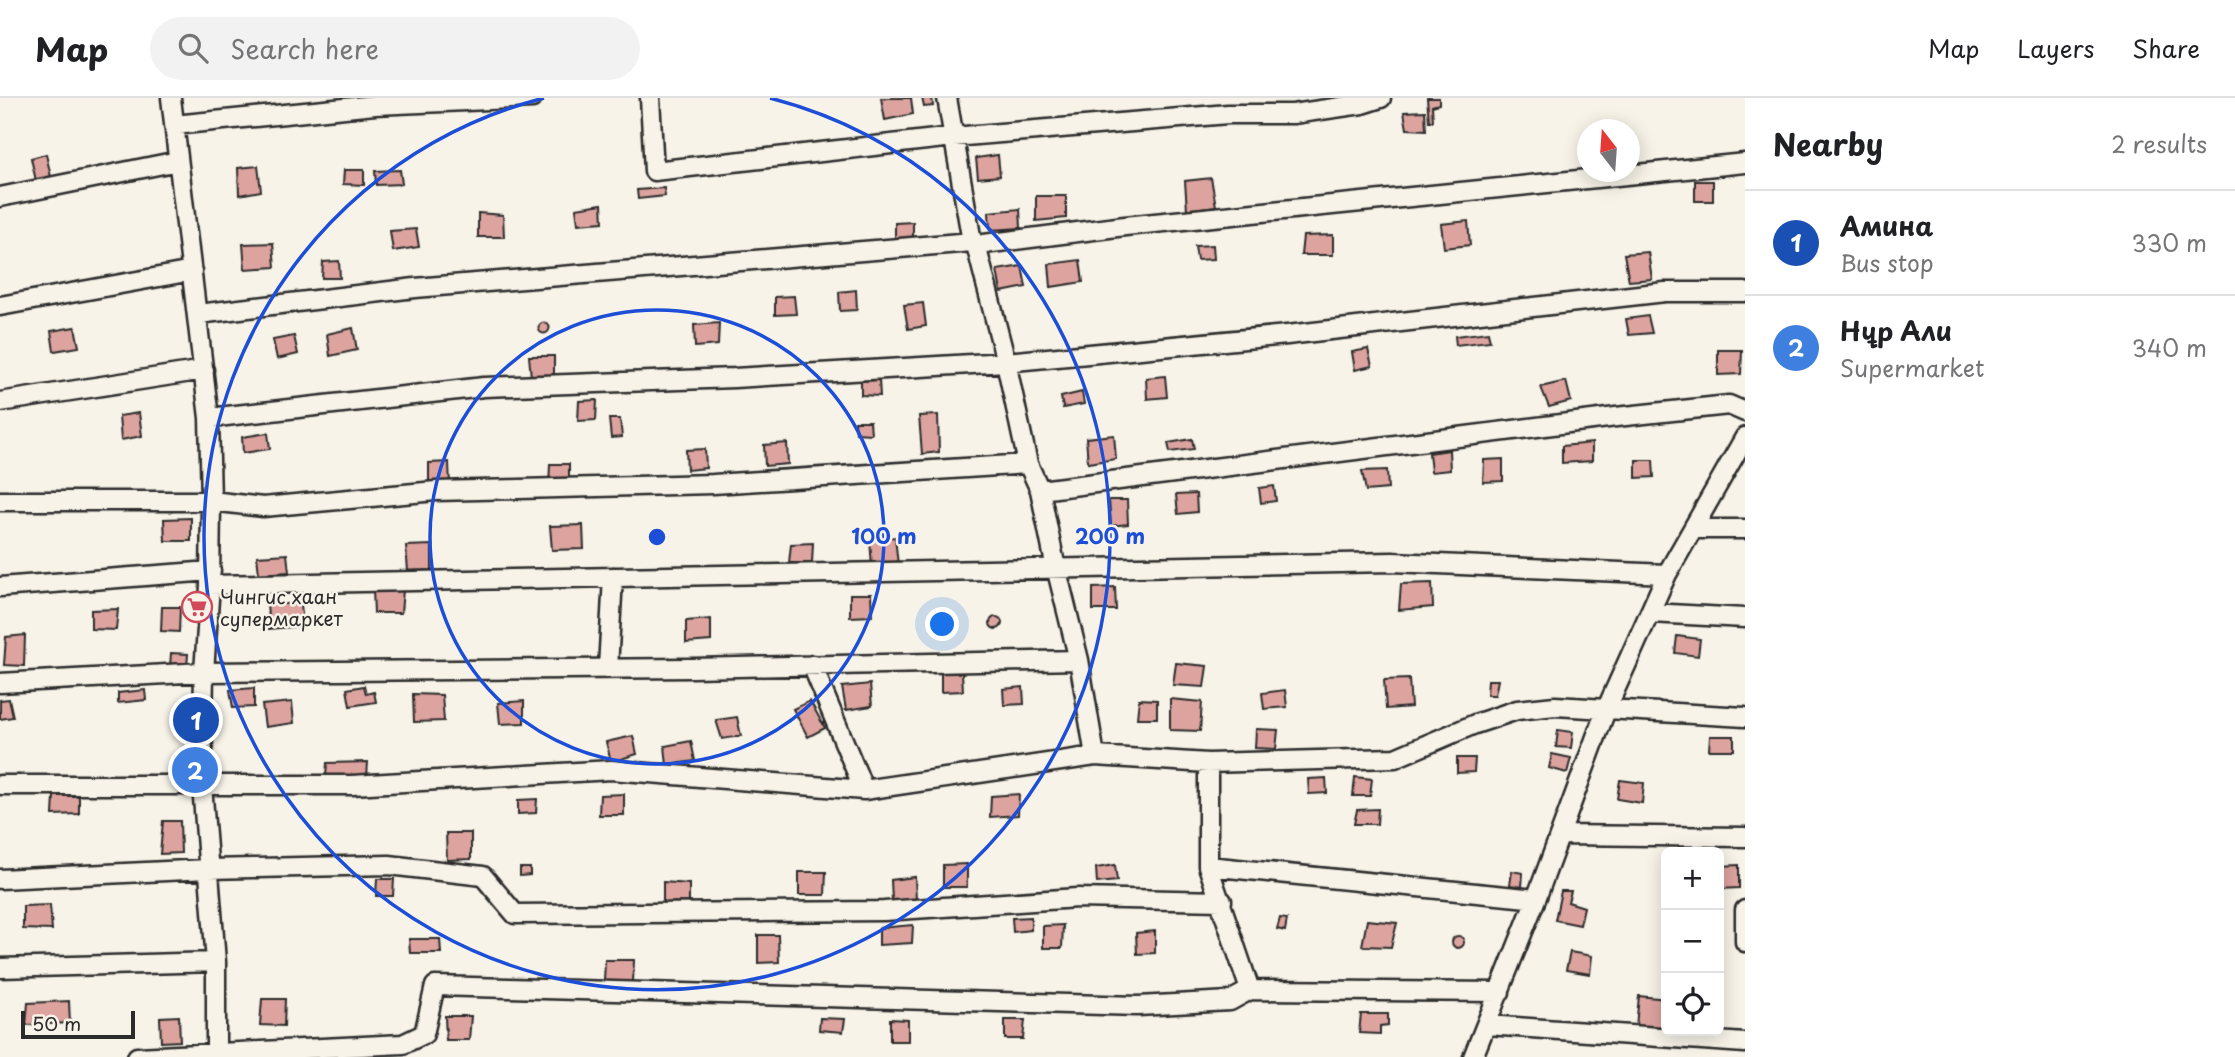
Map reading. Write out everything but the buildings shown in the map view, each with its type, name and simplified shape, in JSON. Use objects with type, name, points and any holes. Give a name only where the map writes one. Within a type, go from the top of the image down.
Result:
[{"type":"street","points":[[171,98],[209,418],[210,578],[204,672],[202,785],[216,962],[216,1055]]},
{"type":"street","points":[[174,125],[375,105],[532,98]]},
{"type":"street","points":[[650,98],[654,171],[953,137],[1228,114],[1293,114],[1362,104],[1381,98]]},
{"type":"street","points":[[947,98],[974,244],[1006,362],[1028,464],[1040,490],[1079,660],[1095,756]]},
{"type":"street","points":[[0,197],[178,161]]},
{"type":"street","points":[[198,314],[415,288],[974,244],[1125,226],[1745,163]]},
{"type":"street","points":[[0,306],[192,271]]},
{"type":"street","points":[[209,418],[484,387],[734,378],[1006,362],[1286,335],[1665,292],[1745,292]]},
{"type":"street","points":[[0,402],[204,370]]},
{"type":"street","points":[[1040,490],[1616,417],[1729,405],[1745,412]]},
{"type":"street","points":[[1473,1057],[1536,899],[1606,710],[1667,574],[1745,437]]},
{"type":"street","points":[[0,501],[211,501],[264,507],[436,491],[713,484],[1028,464]]},
{"type":"street","points":[[1693,529],[1745,529]]},
{"type":"street","points":[[0,587],[210,578],[613,577],[1393,562],[1667,574]]},
{"type":"street","points":[[608,668],[613,577]]},
{"type":"street","points":[[1650,612],[1745,618]]},
{"type":"street","points":[[0,683],[204,672],[1079,660]]},
{"type":"street","points":[[812,665],[864,790]]},
{"type":"street","points":[[0,785],[352,785],[611,770],[864,790],[1095,756],[1208,763],[1395,758],[1475,724],[1517,710],[1555,706],[1745,718]]},
{"type":"street","points":[[1208,763],[1208,866],[1251,990]]},
{"type":"street","points":[[1560,835],[1745,837]]},
{"type":"street","points":[[0,879],[208,869],[389,865],[483,876],[515,915],[884,911],[1077,898],[1222,901]]},
{"type":"street","points":[[1208,866],[1536,899]]},
{"type":"street","points":[[1745,909],[1745,942]]},
{"type":"street","points":[[0,968],[216,962]]},
{"type":"street","points":[[137,1057],[403,1044],[424,1034],[435,986],[1138,1006],[1230,1001],[1251,990],[1500,992]]},
{"type":"street","points":[[1487,1025],[1745,1044]]},
{"type":"place","name":"Чингис хаан супермаркет","points":[[197,607]]},
{"type":"place","name":"Амина","points":[[196,720]]},
{"type":"place","name":"Нұр Али","points":[[195,770]]}]
